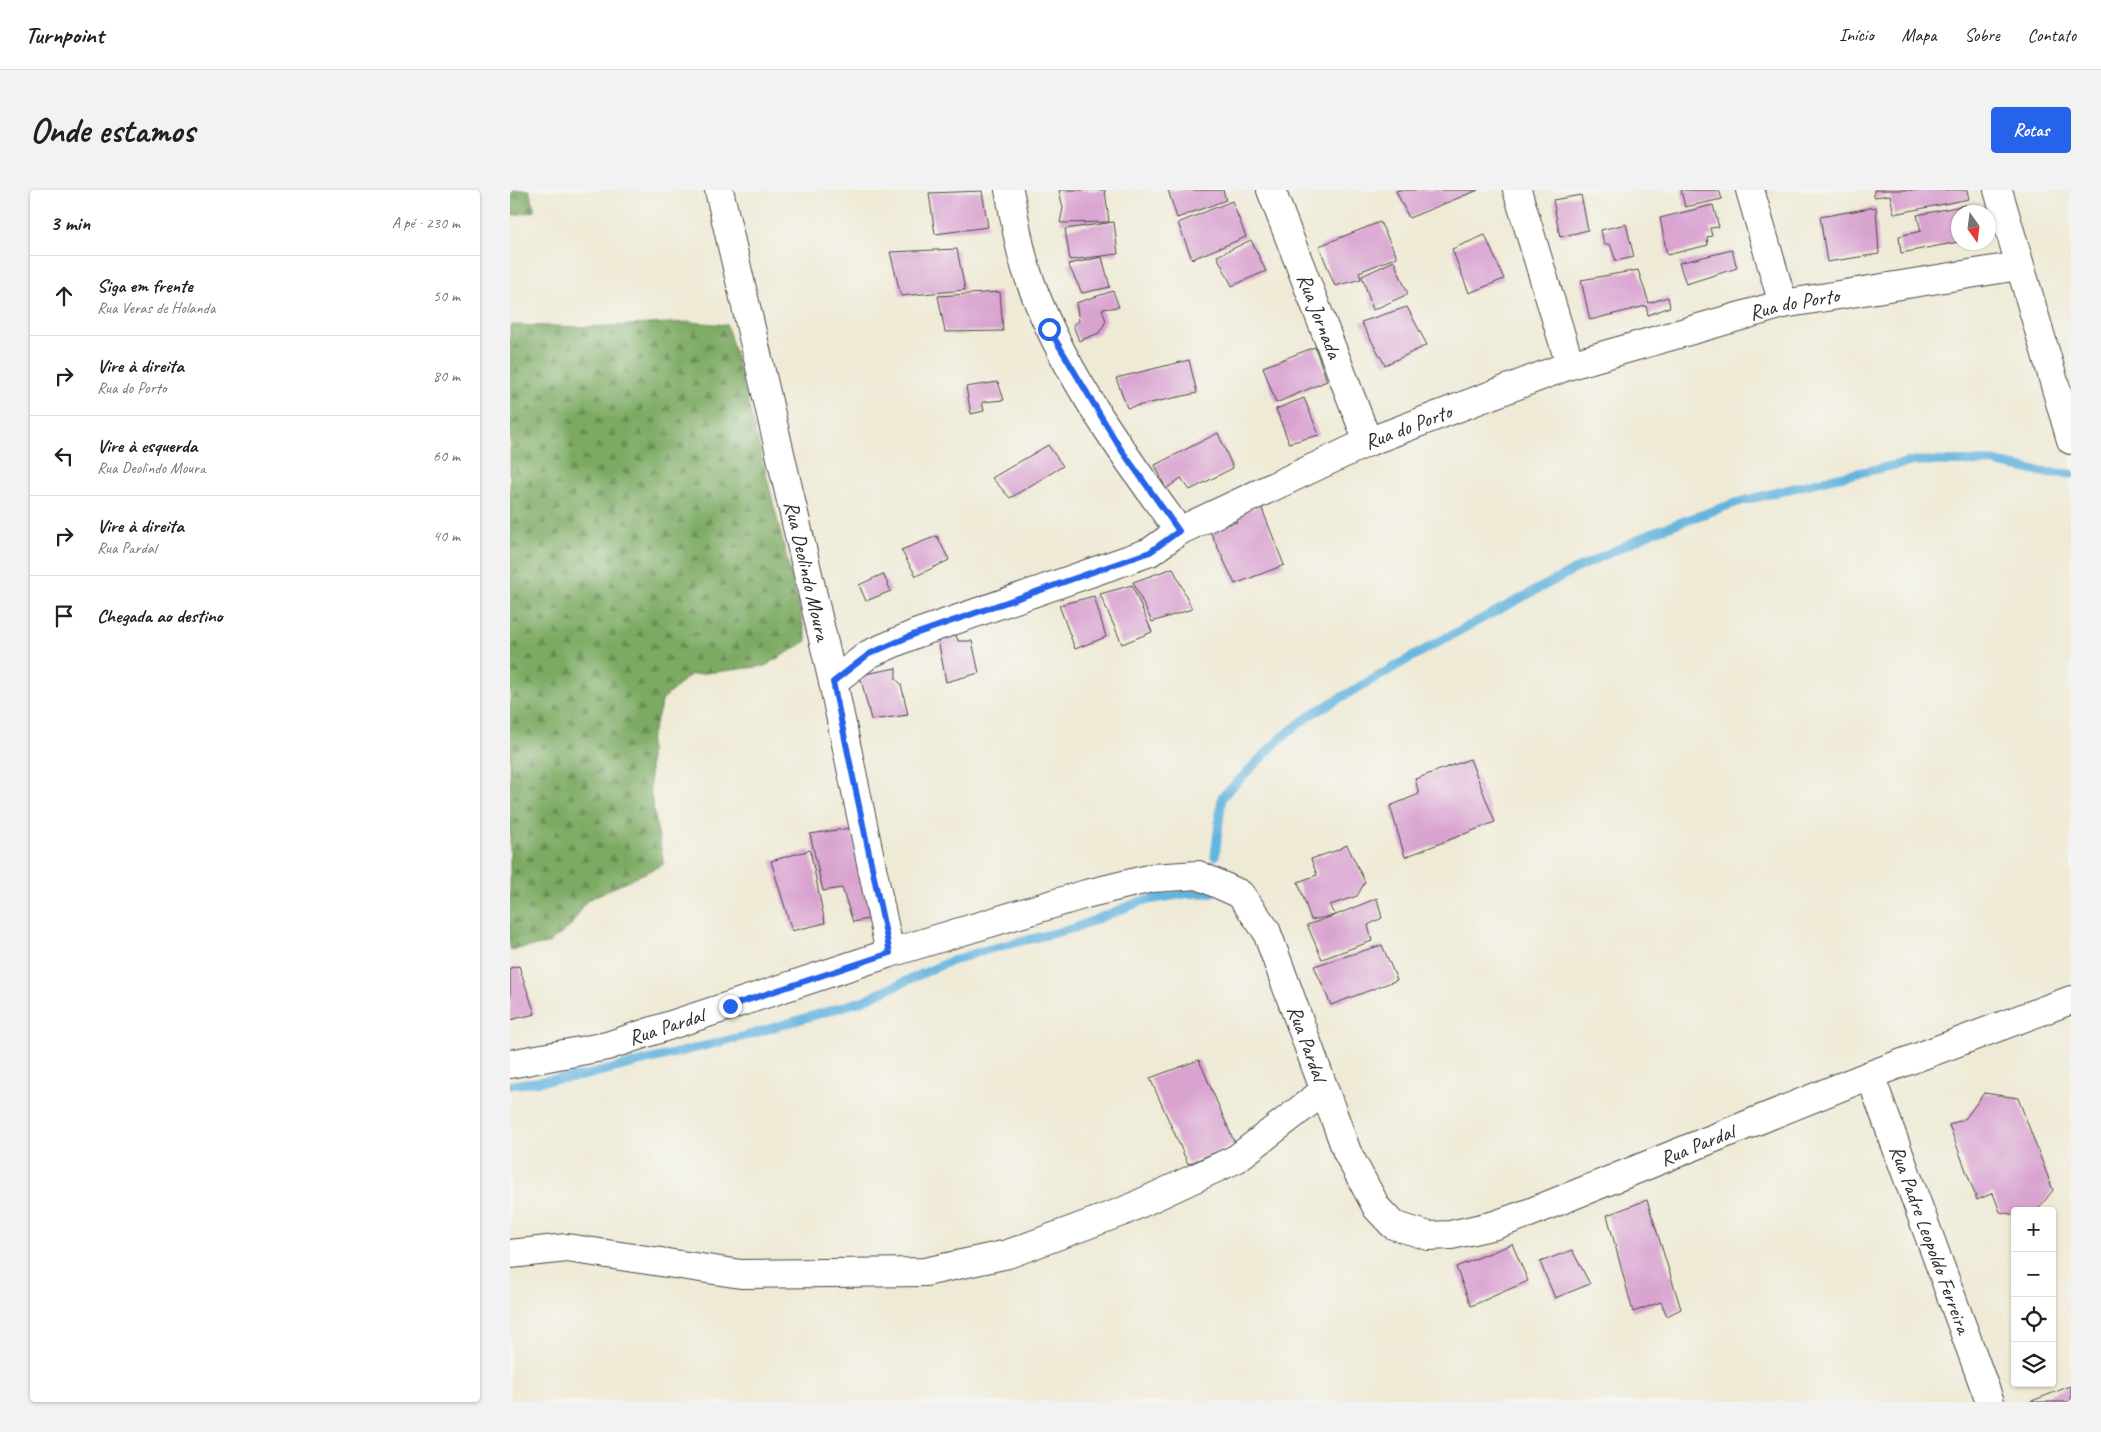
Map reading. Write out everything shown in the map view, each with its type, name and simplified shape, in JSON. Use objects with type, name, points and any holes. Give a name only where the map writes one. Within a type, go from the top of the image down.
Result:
[{"type":"street","name":"Rua Deolindo Moura","points":[[719,190],[833,682],[890,953]]},
{"type":"street","points":[[1009,190],[1026,271],[1049,329],[1120,448],[1179,531]]},
{"type":"street","name":"Rua Jornada","points":[[1271,190],[1368,442]]},
{"type":"street","points":[[1517,190],[1570,365]]},
{"type":"street","points":[[1750,190],[1783,304]]},
{"type":"street","points":[[1998,190],[2071,440]]},
{"type":"street","name":"Rua do Porto","points":[[833,682],[869,654],[915,634],[1150,552],[1179,531],[1368,442],[1570,365],[1783,304],[2019,266]]},
{"type":"street","name":"Rua Pardal","points":[[510,1064],[607,1046],[890,953],[1086,894],[1152,878],[1198,875],[1240,894],[1266,930],[1347,1152],[1377,1208],[1393,1224],[1429,1236],[1451,1235],[1495,1225],[1529,1213],[1870,1076],[2071,1000]]},
{"type":"street","name":"Rua Padre Leopoldo Ferreira","points":[[1870,1076],[1990,1402]]},
{"type":"street","points":[[510,1254],[567,1248],[741,1274],[925,1272],[1008,1254],[1124,1211],[1236,1159],[1324,1091]]},
{"type":"green space","points":[[510,190],[529,190],[535,211],[510,216]]},
{"type":"green space","points":[[690,322],[727,325],[807,641],[765,666],[690,675],[663,699],[650,741],[650,791],[664,864],[587,900],[570,927],[548,944],[510,950],[510,325],[588,327]]},
{"type":"building","points":[[1059,190],[1105,190],[1109,222],[1060,223],[1063,208]]},
{"type":"building","points":[[1168,190],[1223,190],[1226,200],[1177,218]]},
{"type":"building","points":[[1478,190],[1409,218],[1396,191]]},
{"type":"building","points":[[1681,190],[1719,190],[1722,199],[1685,207]]},
{"type":"building","points":[[1874,190],[1967,190],[1969,199],[1894,214],[1890,195],[1874,197]]},
{"type":"building","points":[[982,191],[988,227],[935,234],[929,193]]},
{"type":"building","points":[[1581,195],[1588,230],[1560,237],[1553,200]]},
{"type":"building","points":[[1232,201],[1246,237],[1192,259],[1178,223]]},
{"type":"building","points":[[1713,205],[1719,227],[1710,228],[1712,236],[1707,237],[1708,245],[1667,255],[1660,218]]},
{"type":"building","points":[[1876,207],[1879,254],[1827,262],[1820,217]]},
{"type":"building","points":[[1951,208],[1951,243],[1901,253],[1899,236],[1921,231],[1917,215]]},
{"type":"building","points":[[1114,222],[1118,254],[1070,260],[1065,229]]},
{"type":"building","points":[[1380,222],[1397,257],[1359,272],[1361,279],[1335,286],[1319,246]]},
{"type":"building","points":[[1626,224],[1634,257],[1616,261],[1610,244],[1604,244],[1601,230]]},
{"type":"building","points":[[1485,235],[1504,279],[1469,293],[1452,249]]},
{"type":"building","points":[[1251,240],[1266,271],[1232,286],[1217,256]]},
{"type":"building","points":[[957,249],[965,290],[901,296],[890,252]]},
{"type":"building","points":[[1732,250],[1737,268],[1686,284],[1679,263]]},
{"type":"building","points":[[1102,257],[1110,287],[1082,293],[1068,264]]},
{"type":"building","points":[[1394,261],[1408,294],[1373,310],[1362,276]]},
{"type":"building","points":[[1638,270],[1649,303],[1668,297],[1670,307],[1648,315],[1646,306],[1590,320],[1581,280]]},
{"type":"building","points":[[1113,291],[1119,307],[1102,309],[1106,321],[1099,333],[1079,341],[1073,325],[1079,321],[1076,303]]},
{"type":"building","points":[[1000,292],[1003,331],[945,332],[938,296]]},
{"type":"building","points":[[1407,307],[1427,345],[1385,365],[1361,322]]},
{"type":"building","points":[[1315,347],[1327,381],[1276,403],[1263,367]]},
{"type":"building","points":[[1189,360],[1197,393],[1127,408],[1116,378]]},
{"type":"building","points":[[998,382],[1004,400],[982,402],[984,411],[971,414],[966,387]]},
{"type":"building","points":[[1304,398],[1319,435],[1289,443],[1276,409]]},
{"type":"building","points":[[1218,433],[1233,468],[1190,490],[1181,478],[1166,489],[1155,465]]},
{"type":"building","points":[[1048,445],[1063,466],[1010,498],[992,478]]},
{"type":"building","points":[[1261,506],[1284,565],[1235,584],[1209,529],[1237,522],[1238,513]]},
{"type":"building","points":[[937,536],[949,560],[916,576],[901,550]]},
{"type":"building","points":[[1173,568],[1192,609],[1152,622],[1133,582]]},
{"type":"building","points":[[883,574],[891,591],[866,601],[859,585]]},
{"type":"building","points":[[1132,585],[1152,632],[1122,644],[1100,594]]},
{"type":"building","points":[[1094,596],[1106,637],[1075,649],[1059,605]]},
{"type":"building","points":[[955,631],[958,641],[972,641],[979,673],[946,682],[937,634]]},
{"type":"building","points":[[896,668],[896,679],[901,684],[908,715],[871,720],[860,675]]},
{"type":"building","points":[[1470,759],[1495,822],[1405,857],[1390,806],[1419,794],[1415,779]]},
{"type":"building","points":[[851,828],[873,918],[853,922],[842,888],[823,891],[810,834]]},
{"type":"building","points":[[1347,845],[1365,882],[1357,896],[1330,905],[1336,915],[1311,920],[1298,882],[1317,875],[1311,859]]},
{"type":"building","points":[[810,850],[825,923],[792,931],[771,861]]},
{"type":"building","points":[[1377,898],[1382,918],[1368,925],[1372,941],[1322,959],[1307,925]]},
{"type":"building","points":[[1382,945],[1397,980],[1331,1005],[1314,966]]},
{"type":"building","points":[[519,966],[535,1014],[510,1020],[510,968]]},
{"type":"building","points":[[1199,1060],[1235,1144],[1188,1164],[1150,1078]]},
{"type":"building","points":[[1984,1093],[2018,1098],[2053,1190],[2040,1207],[2011,1207],[2011,1214],[2000,1212],[1993,1193],[1977,1200],[1949,1125],[1966,1118]]},
{"type":"building","points":[[1647,1200],[1681,1309],[1667,1316],[1661,1302],[1633,1312],[1607,1215]]},
{"type":"building","points":[[1512,1244],[1528,1281],[1471,1306],[1456,1267]]},
{"type":"building","points":[[1572,1250],[1590,1284],[1555,1298],[1540,1262]]},
{"type":"building","points":[[2071,1386],[2071,1402],[2029,1402]]},
{"type":"waterway","points":[[1215,856],[1222,797],[1282,737],[1312,714],[1440,641],[1572,571],[1653,532],[1738,502],[1834,478],[1915,461],[1994,462],[2041,472],[2071,474]]},
{"type":"waterway","points":[[510,1085],[583,1076],[745,1036],[862,1001],[946,963],[982,951],[1075,928],[1142,901],[1185,894],[1211,893]]},
{"type":"route","points":[[730,1006],[890,953],[833,682],[869,654],[915,634],[1150,552],[1179,531],[1120,448],[1049,329]]}]
